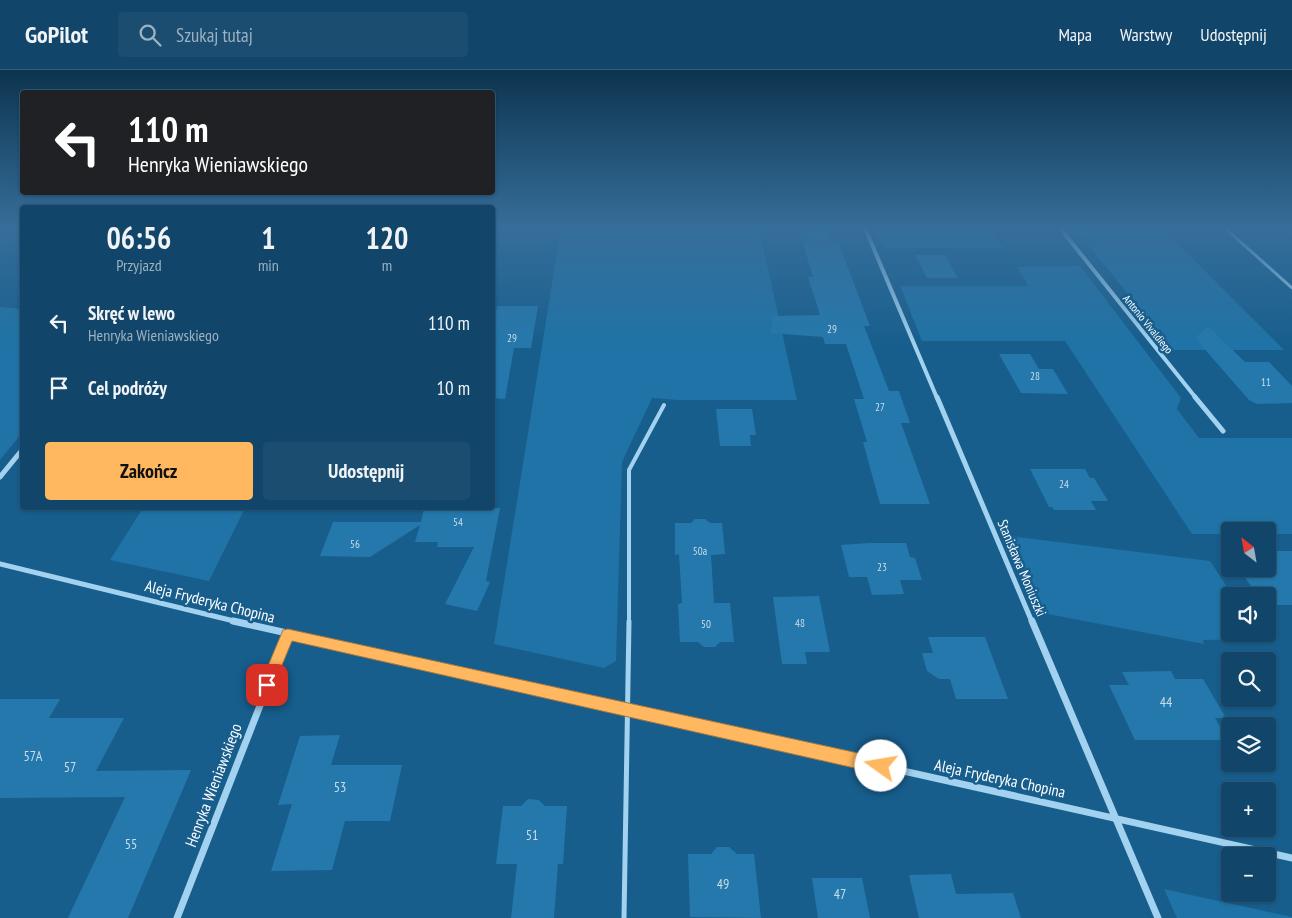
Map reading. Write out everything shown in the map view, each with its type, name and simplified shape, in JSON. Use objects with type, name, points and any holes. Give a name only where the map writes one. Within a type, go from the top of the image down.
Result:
[{"type":"street","name":"Stanisława Moniuszki","points":[[882,268],[1158,918]]},
{"type":"street","name":"Antonio Vivaldiego","points":[[1092,268],[1223,431]]},
{"type":"street","points":[[0,477],[20,452]]},
{"type":"street","name":"Aleja Fryderyka Chopina","points":[[0,564],[288,634],[1292,858]]},
{"type":"street","name":"Henryka Wieniawskiego","points":[[177,918],[288,634]]},
{"type":"lane","points":[[1269,268],[1292,288]]},
{"type":"lane","points":[[624,918],[630,470],[664,404]]},
{"type":"shaded area","points":[[555,268],[768,268],[797,400],[678,400],[652,398],[622,462],[616,661],[604,668],[494,644]]},
{"type":"shaded area","points":[[1017,268],[1081,268],[1181,398],[1177,409],[1199,438],[1292,438],[1292,534],[1276,534],[1276,522],[1221,522],[1221,534],[1192,534],[1065,341],[922,341],[900,286],[1028,286]]},
{"type":"shaded area","points":[[1107,268],[1202,268],[1284,350],[1173,350]]},
{"type":"shaded area","points":[[0,307],[20,309],[20,435],[0,460]]},
{"type":"shaded area","points":[[142,510],[244,510],[209,581],[110,560]]},
{"type":"shaded area","points":[[1010,536],[1210,561],[1227,587],[1221,587],[1221,640],[1203,640],[1204,644],[1043,613]]},
{"type":"shaded area","points":[[1164,889],[1292,917],[1292,918],[1177,918]]},
{"type":"building","points":[[810,268],[848,268],[870,326],[864,326],[889,391],[899,391],[910,423],[901,423],[930,504],[880,504],[863,442],[867,442],[854,399],[864,399],[846,344],[825,344],[823,337],[771,333],[772,316],[820,315],[808,277],[813,277]]},
{"type":"building","points":[[922,268],[952,268],[958,278],[927,278]]},
{"type":"building","points":[[497,306],[538,306],[531,348],[514,348],[505,399],[495,398],[495,314]]},
{"type":"building","points":[[1208,326],[1245,362],[1269,362],[1292,386],[1292,403],[1257,404],[1249,400],[1195,338]]},
{"type":"building","points":[[999,354],[1030,354],[1039,369],[1053,369],[1068,394],[1021,393]]},
{"type":"building","points":[[716,409],[752,409],[756,435],[750,435],[751,446],[720,446]]},
{"type":"building","points":[[1030,469],[1085,469],[1090,478],[1094,478],[1108,501],[1091,501],[1096,510],[1054,510],[1052,507],[1049,507]]},
{"type":"building","points":[[495,508],[500,508],[486,581],[490,582],[477,611],[445,604],[474,547],[437,547],[438,542],[415,542],[420,525],[370,557],[320,556],[333,522],[421,522],[424,510],[495,510]]},
{"type":"building","points":[[695,519],[705,519],[710,523],[722,523],[725,554],[711,555],[714,603],[730,603],[734,642],[720,642],[715,647],[704,647],[698,642],[680,642],[678,604],[682,603],[679,554],[675,555],[675,523],[691,523]]},
{"type":"building","points":[[906,543],[910,557],[915,558],[922,580],[900,580],[904,594],[872,595],[867,577],[849,577],[841,545]]},
{"type":"building","points":[[1276,551],[1292,551],[1292,605],[1276,605],[1276,587],[1252,587],[1245,578],[1276,578]]},
{"type":"building","points":[[819,596],[830,652],[805,652],[807,664],[782,664],[773,597]]},
{"type":"building","points":[[928,637],[985,637],[1008,699],[956,699],[950,679],[939,679],[927,671],[922,653],[933,653]]},
{"type":"building","points":[[1171,671],[1175,679],[1203,679],[1225,717],[1215,718],[1221,728],[1221,740],[1135,740],[1109,685],[1129,685],[1122,672]]},
{"type":"building","points":[[0,699],[60,699],[49,718],[124,718],[96,771],[191,770],[128,918],[68,918],[125,797],[0,798]]},
{"type":"building","points":[[340,735],[331,765],[402,765],[390,821],[345,821],[332,870],[271,871],[292,804],[278,805],[300,736]]},
{"type":"building","points":[[528,799],[539,800],[545,806],[567,806],[563,864],[558,864],[554,918],[511,918],[517,864],[496,864],[503,806],[521,806]]},
{"type":"building","points":[[717,847],[729,847],[737,854],[754,854],[761,918],[690,917],[688,854],[711,854]]},
{"type":"building","points":[[951,874],[956,894],[1013,893],[1021,918],[919,918],[909,875]]},
{"type":"building","points":[[812,878],[862,878],[870,918],[818,918]]},
{"type":"route","points":[[267,685],[288,634],[881,766]]}]
